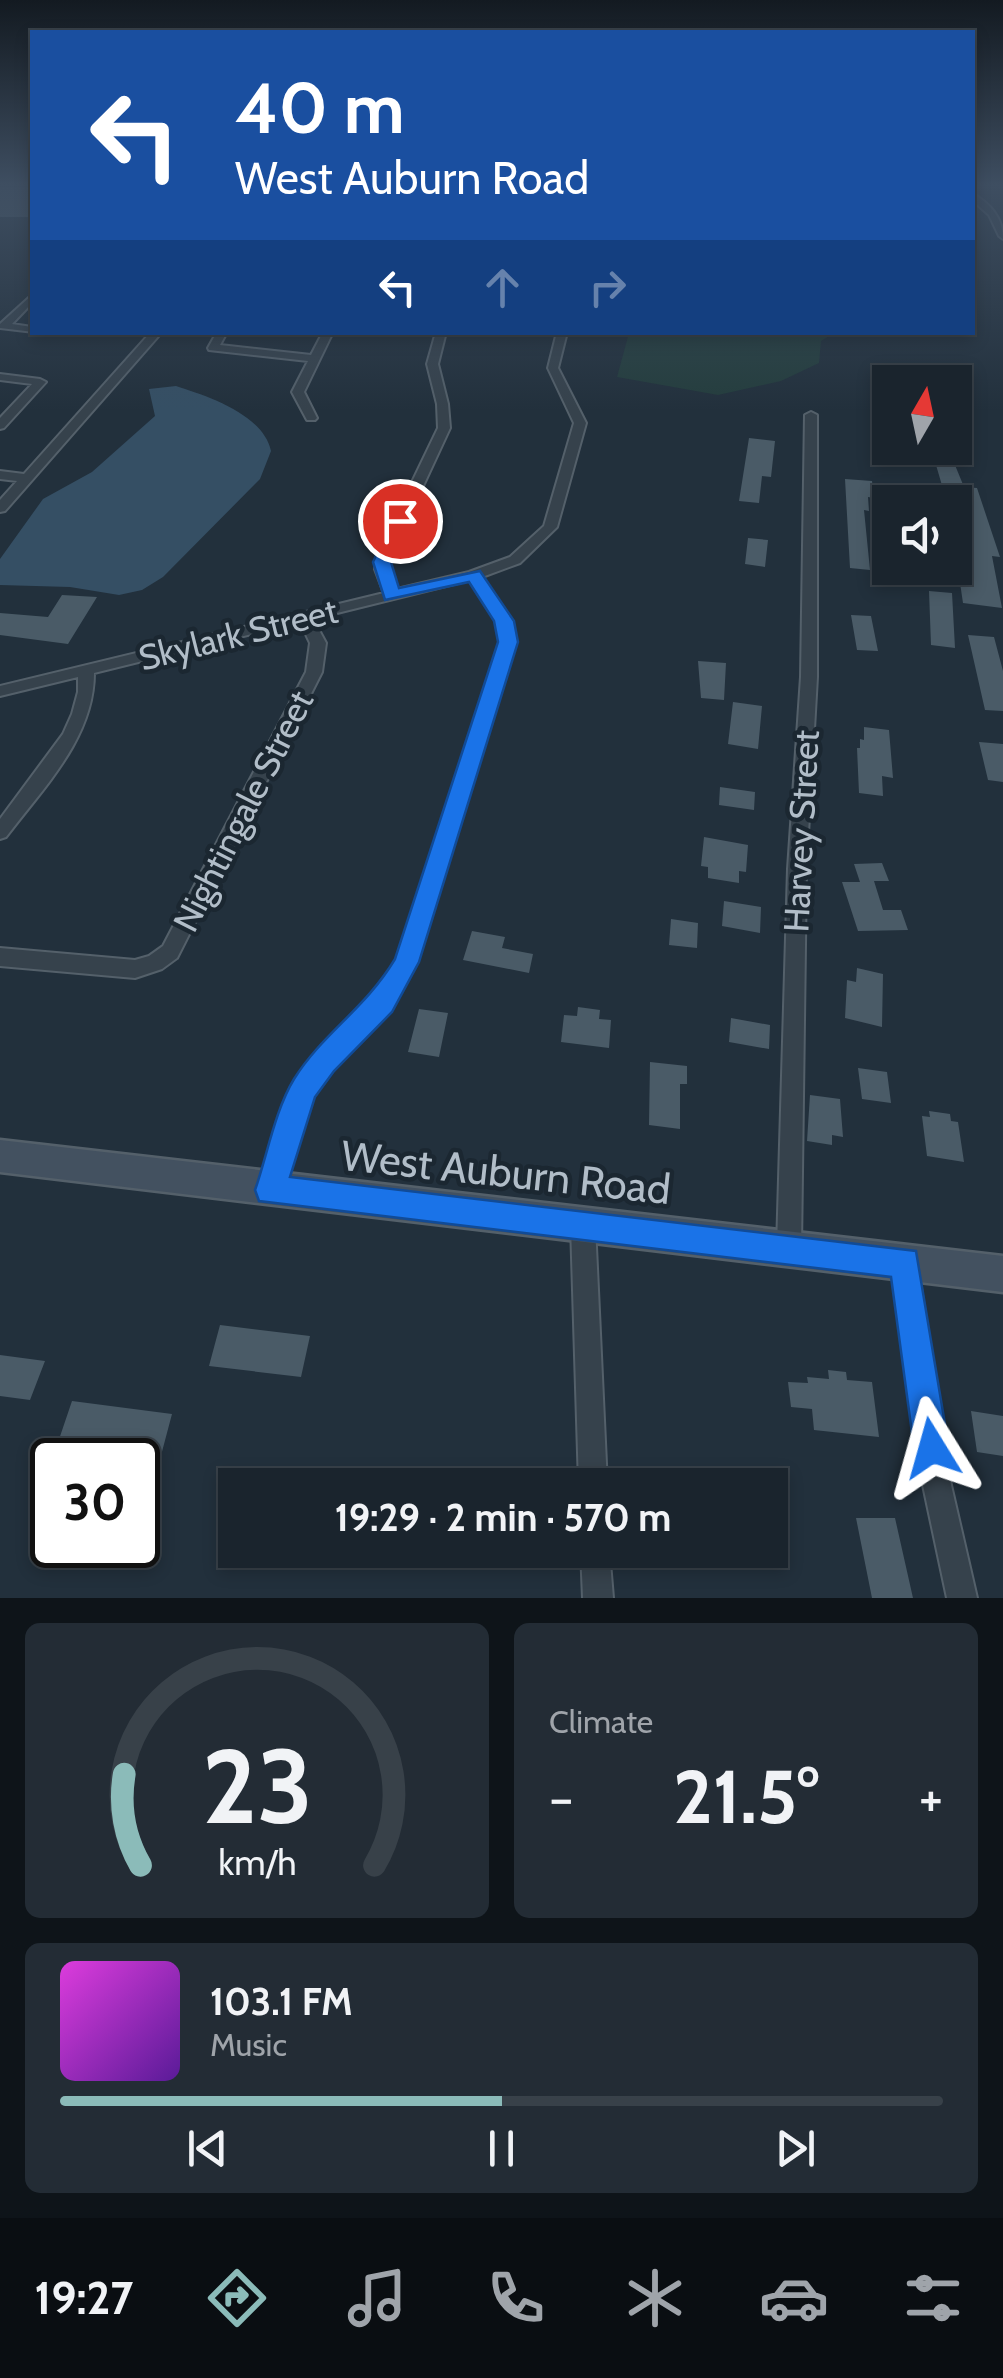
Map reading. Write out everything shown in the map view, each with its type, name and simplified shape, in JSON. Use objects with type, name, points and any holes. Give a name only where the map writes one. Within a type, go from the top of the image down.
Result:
[{"type":"main road","name":"West Auburn Road","points":[[0,1156],[1003,1274]]},
{"type":"street","points":[[30,300],[4,326],[30,330]]},
{"type":"street","points":[[0,508],[153,335]]},
{"type":"street","points":[[220,335],[213,348],[312,358]]},
{"type":"street","points":[[312,418],[298,392],[326,335]]},
{"type":"street","points":[[392,596],[382,569],[384,555],[444,428],[444,413],[429,374],[440,335]]},
{"type":"street","name":"Skylark Street","points":[[0,691],[392,596],[515,560],[550,527],[580,429],[574,406],[553,368],[561,335]]},
{"type":"street","points":[[0,377],[40,382],[0,425]]},
{"type":"street","name":"Harvey Street","points":[[789,1248],[797,870],[809,677],[811,415]]},
{"type":"street","points":[[0,475],[27,478]]},
{"type":"street","points":[[270,1190],[303,1091],[324,1062],[383,1004],[414,941],[508,642],[504,621],[474,575]]},
{"type":"street","name":"Nightingale Street","points":[[0,956],[135,969],[155,963],[170,952],[314,672],[318,642],[305,617]]},
{"type":"street","points":[[0,832],[78,720],[88,696],[86,671]]},
{"type":"street","points":[[583,1225],[592,1468]]},
{"type":"street","points":[[905,1262],[937,1485],[962,1598]]},
{"type":"street","points":[[597,1568],[598,1598]]},
{"type":"green space","points":[[628,335],[831,335],[821,341],[819,363],[781,381],[718,395],[617,377]]},
{"type":"water","points":[[176,386],[232,408],[257,427],[271,451],[260,479],[163,577],[142,590],[119,595],[70,587],[0,585],[0,559],[43,499],[92,472],[155,416],[149,389]]},
{"type":"building","points":[[749,438],[775,441],[771,477],[762,476],[759,503],[739,501]]},
{"type":"building","points":[[936,465],[955,465],[963,485],[942,485]]},
{"type":"building","points":[[845,479],[872,481],[869,511],[864,510],[870,570],[850,568]]},
{"type":"building","points":[[972,488],[977,488],[1000,557],[992,556],[1002,608],[963,603],[960,585],[972,585]]},
{"type":"building","points":[[748,538],[768,540],[765,567],[745,564]]},
{"type":"building","points":[[929,591],[952,593],[955,648],[931,645]]},
{"type":"building","points":[[62,595],[97,597],[68,644],[0,635],[0,613],[48,617]]},
{"type":"building","points":[[851,615],[871,616],[878,651],[857,650]]},
{"type":"building","points":[[968,635],[994,637],[1003,671],[1003,711],[985,710]]},
{"type":"building","points":[[698,661],[726,663],[724,700],[701,698]]},
{"type":"building","points":[[733,702],[762,706],[758,749],[728,744]]},
{"type":"building","points":[[864,727],[889,730],[893,778],[882,776],[883,796],[859,793],[857,748],[860,739],[864,740]]},
{"type":"building","points":[[979,742],[1003,744],[1003,782],[988,780]]},
{"type":"building","points":[[720,787],[755,792],[754,810],[719,805]]},
{"type":"building","points":[[704,837],[748,845],[746,872],[739,871],[739,883],[708,878],[708,867],[701,866]]},
{"type":"building","points":[[882,863],[889,881],[874,881],[883,910],[901,910],[908,930],[858,931],[842,882],[860,882],[854,864]]},
{"type":"building","points":[[724,901],[761,907],[760,933],[722,926]]},
{"type":"building","points":[[671,919],[698,923],[697,948],[669,945]]},
{"type":"building","points":[[472,931],[505,937],[502,948],[533,954],[529,973],[463,960]]},
{"type":"building","points":[[857,968],[883,974],[882,1027],[845,1018],[847,980],[856,982]]},
{"type":"building","points":[[578,1007],[600,1010],[599,1019],[611,1020],[609,1048],[561,1042],[564,1015],[577,1016]]},
{"type":"building","points":[[419,1009],[448,1013],[439,1057],[408,1052]]},
{"type":"building","points":[[731,1018],[770,1025],[769,1049],[729,1042]]},
{"type":"building","points":[[650,1062],[687,1066],[687,1084],[680,1084],[680,1129],[649,1125]]},
{"type":"building","points":[[858,1068],[887,1072],[891,1103],[862,1099]]},
{"type":"building","points":[[810,1095],[840,1099],[843,1137],[832,1135],[832,1145],[807,1141]]},
{"type":"building","points":[[929,1111],[950,1114],[951,1121],[958,1122],[964,1162],[927,1156],[922,1116],[930,1117]]},
{"type":"building","points":[[220,1325],[310,1336],[301,1377],[209,1366]]},
{"type":"building","points":[[0,1355],[45,1361],[30,1400],[0,1396]]},
{"type":"building","points":[[828,1370],[846,1372],[847,1380],[872,1382],[879,1437],[814,1430],[812,1409],[791,1407],[788,1382],[808,1383],[807,1377],[829,1379]]},
{"type":"building","points":[[72,1401],[172,1414],[160,1459],[160,1438],[59,1438]]},
{"type":"building","points":[[971,1411],[1003,1416],[1003,1456],[977,1452]]},
{"type":"building","points":[[856,1518],[895,1518],[913,1598],[872,1598]]},
{"type":"route","points":[[400,521],[382,562],[384,580],[392,596],[474,575],[504,621],[506,654],[396,985],[383,1004],[324,1062],[303,1091],[290,1120],[270,1190],[905,1262],[932,1448]]}]
